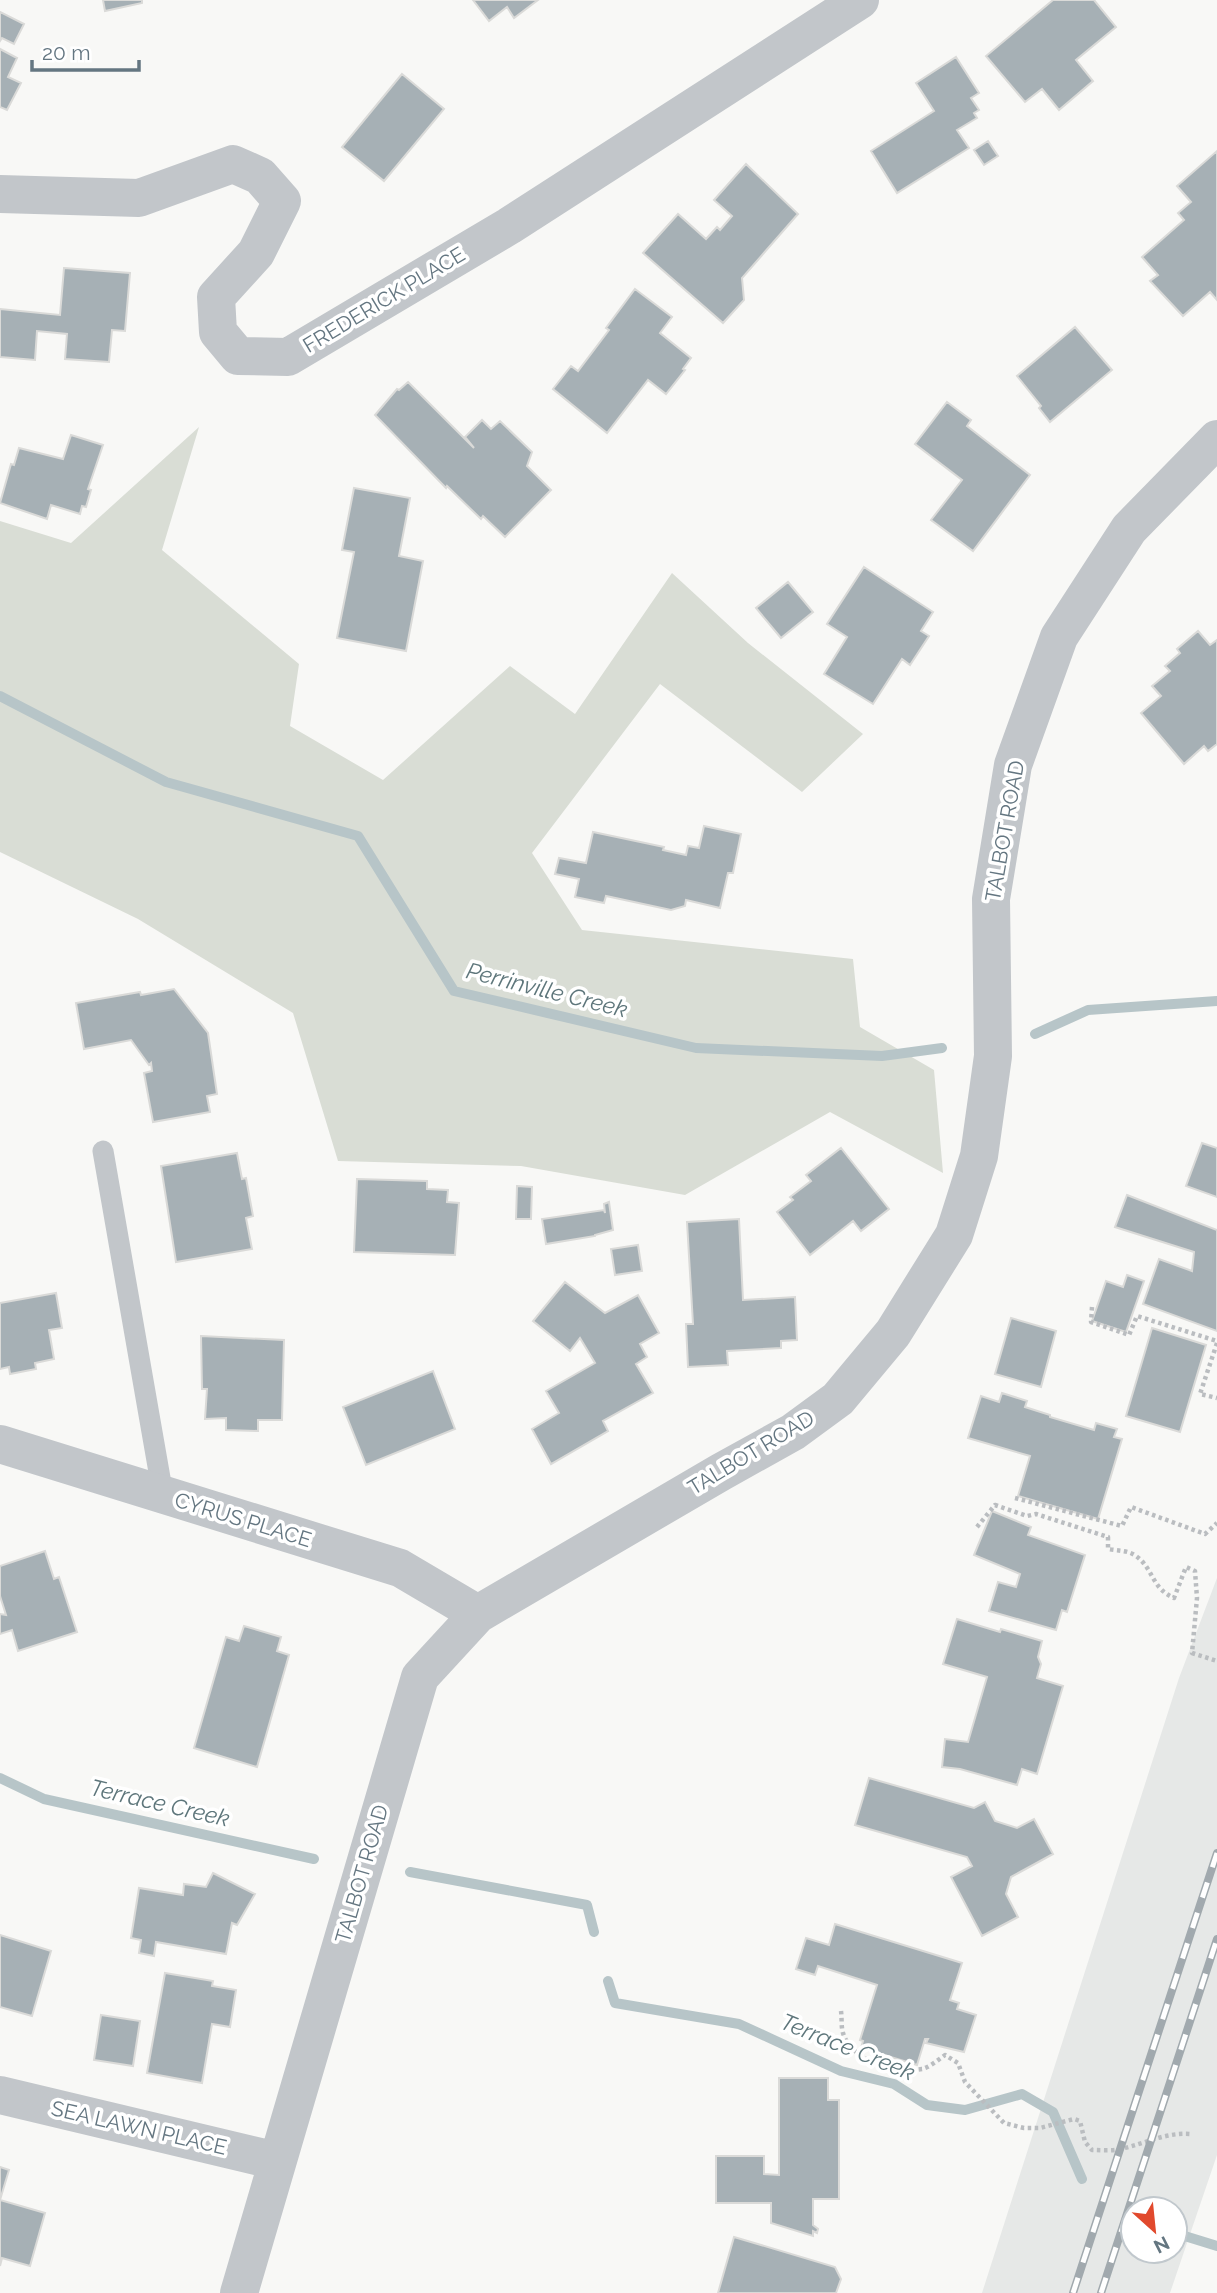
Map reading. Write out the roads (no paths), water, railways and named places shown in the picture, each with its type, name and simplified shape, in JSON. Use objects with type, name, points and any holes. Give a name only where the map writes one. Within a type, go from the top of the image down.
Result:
[{"type":"street","name":"FREDERICK PLACE","points":[[0,194],[139,198],[233,164],[260,176],[282,201],[256,253],[216,297],[218,332],[238,356],[288,357],[509,226],[860,0]]},
{"type":"street","name":"TALBOT ROAD","points":[[239,2293],[420,1677],[478,1614],[793,1432],[838,1399],[893,1333],[954,1236],[979,1156],[993,1056],[991,899],[1013,765],[1059,637],[1129,529],[1217,439]]},
{"type":"street","name":"CYRUS PLACE","points":[[0,1444],[400,1569],[478,1614]]},
{"type":"street","name":"SEA LAWN PLACE","points":[[0,2095],[277,2161]]},
{"type":"lane","points":[[103,1151],[163,1495]]},
{"type":"waterway","name":"Perrinville Creek","points":[[0,696],[166,782],[358,836],[454,991],[696,1048],[882,1056],[942,1048]]},
{"type":"waterway","name":"Perrinville Creek","points":[[1035,1034],[1088,1010],[1217,1001]]},
{"type":"waterway","name":"Terrace Creek","points":[[0,1778],[44,1799],[314,1859]]},
{"type":"waterway","name":"Terrace Creek","points":[[410,1872],[587,1905],[594,1932]]},
{"type":"waterway","name":"Terrace Creek","points":[[608,1981],[615,2003],[739,2024],[841,2071],[894,2084],[927,2105],[965,2110],[1022,2094],[1053,2112],[1082,2179]]},
{"type":"waterway","name":"Terrace Creek","points":[[1189,2237],[1217,2246]]},
{"type":"railway","points":[[1073,2293],[1217,1853]]},
{"type":"railway","points":[[1101,2293],[1217,1939]]}]
